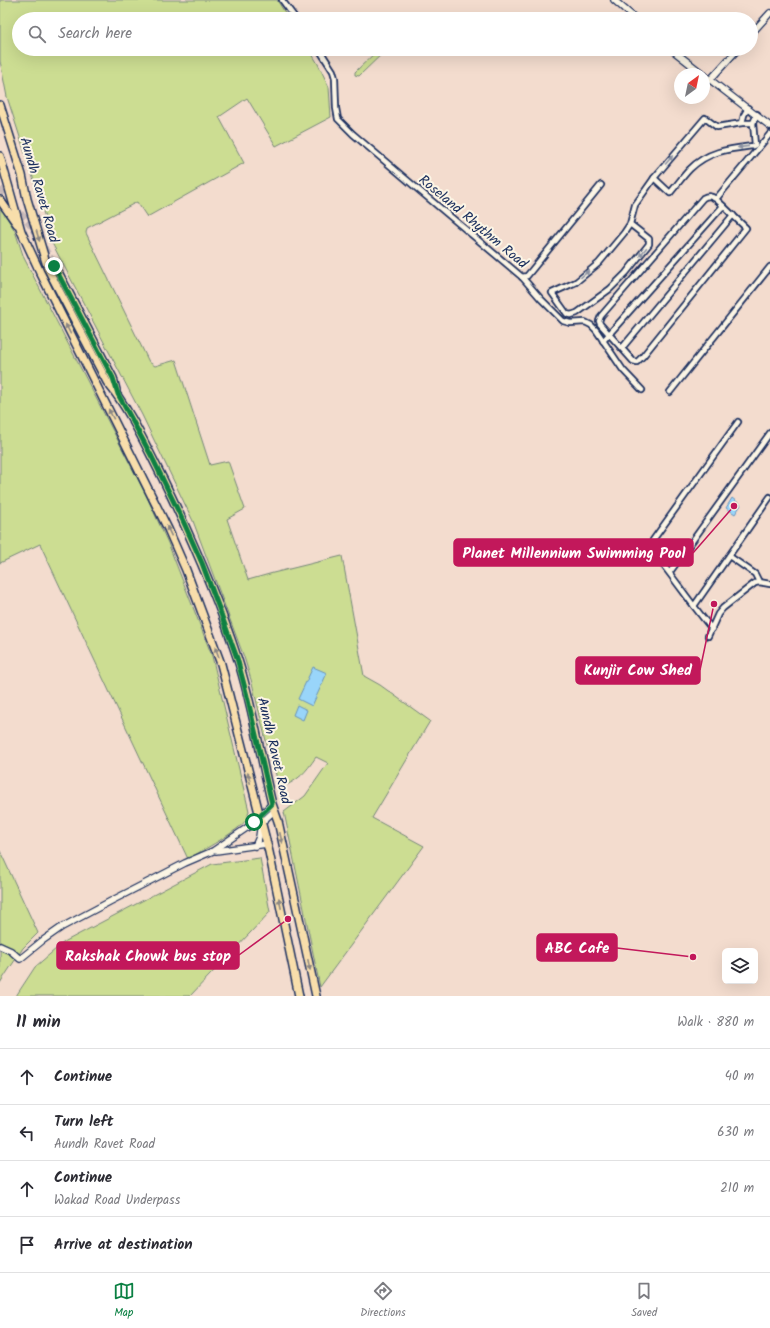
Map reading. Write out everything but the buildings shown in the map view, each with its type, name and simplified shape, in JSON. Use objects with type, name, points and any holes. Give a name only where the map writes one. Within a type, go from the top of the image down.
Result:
[{"type":"main road","name":"Aundh Ravet Road","points":[[0,105],[48,269],[108,382],[118,394],[152,457],[202,563],[237,658],[316,996]]},
{"type":"main road","name":"Aundh Ravet Road","points":[[0,156],[3,174],[21,231],[137,465],[186,570],[221,664],[231,698],[251,786],[267,844],[299,996]]},
{"type":"main road","points":[[0,200],[21,231]]},
{"type":"main road","points":[[54,266],[113,378],[118,394]]},
{"type":"street","points":[[282,0],[291,12]]},
{"type":"street","points":[[614,0],[628,12]]},
{"type":"street","points":[[758,27],[769,17]]},
{"type":"street","name":"Roseland Rhythm Road","points":[[323,56],[333,71],[335,78],[338,119],[353,134],[522,277],[563,321],[570,323],[585,322],[591,325],[623,370],[642,390]]},
{"type":"street","points":[[680,56],[695,68]]},
{"type":"street","points":[[732,56],[710,80],[757,114],[770,126]]},
{"type":"street","points":[[742,123],[748,108]]},
{"type":"street","points":[[654,178],[670,193],[691,168],[707,157],[726,149],[755,145],[754,123],[757,114]]},
{"type":"street","points":[[630,224],[649,238],[649,244],[626,273],[610,289],[577,313],[571,315],[567,314],[552,293],[576,282],[599,263],[630,224],[636,205],[654,178],[705,118],[718,127],[742,123],[754,123]]},
{"type":"street","points":[[716,200],[770,134]]},
{"type":"street","points":[[522,277],[527,276],[601,185]]},
{"type":"street","points":[[711,196],[723,206],[746,228],[643,356],[637,362],[633,361],[600,324],[599,321],[601,316],[703,198],[711,196]]},
{"type":"street","points":[[603,341],[723,206]]},
{"type":"street","points":[[622,348],[733,215]]},
{"type":"street","points":[[670,392],[770,267]]},
{"type":"street","points":[[712,629],[670,572],[652,551],[651,543],[738,422]]},
{"type":"street","points":[[670,572],[770,433]]},
{"type":"street","points":[[694,606],[770,497]]},
{"type":"street","points":[[729,556],[754,574],[759,582]]},
{"type":"street","points":[[708,636],[718,614],[723,608],[755,583],[769,583]]},
{"type":"street","points":[[0,946],[11,951],[20,959],[42,941],[62,928],[131,891],[213,851],[248,827],[260,815],[273,808]]},
{"type":"street","points":[[255,846],[259,837],[261,823],[273,808]]},
{"type":"street","points":[[213,851],[267,844]]},
{"type":"green space","points":[[0,0],[277,0],[285,12],[12,12],[12,56],[313,56],[329,87],[331,117],[276,146],[247,98],[219,117],[244,163],[147,217],[137,202],[87,228],[86,233],[149,362],[155,366],[176,360],[210,465],[228,461],[245,509],[227,519],[248,580],[342,556],[364,676],[380,685],[430,721],[372,818],[424,846],[320,987],[284,812],[305,796],[328,763],[316,757],[301,776],[280,788],[244,657],[193,521],[142,415],[52,243],[37,190],[7,97],[0,61]]},
{"type":"green space","points":[[372,56],[380,56],[359,76],[355,75],[355,72]]},
{"type":"green space","points":[[0,206],[15,231],[24,258],[146,495],[168,543],[212,656],[249,811],[246,820],[236,830],[188,859],[40,544],[0,563]]},
{"type":"green space","points":[[0,851],[38,933],[23,948],[0,983]]},
{"type":"green space","points":[[260,858],[270,912],[190,996],[16,996],[35,967],[64,942],[212,864]]},
{"type":"water","points":[[732,498],[741,505],[735,514],[726,508]]},
{"type":"water","points":[[313,667],[327,673],[312,706],[298,699]]},
{"type":"water","points":[[297,705],[307,710],[303,720],[293,715]]},
{"type":"tunnel","points":[[0,189],[31,226],[55,266]]},
{"type":"place","name":"Planet Millennium Swimming Pool","points":[[734,506]]},
{"type":"place","name":"Kunjir Cow Shed","points":[[714,604]]},
{"type":"place","name":"Rakshak Chowk bus stop","points":[[288,919]]},
{"type":"place","name":"ABC Cafe","points":[[693,957]]},
{"type":"route","points":[[54,266],[113,378],[118,394],[152,457],[184,523],[202,563],[237,658],[272,804],[254,822]]}]
